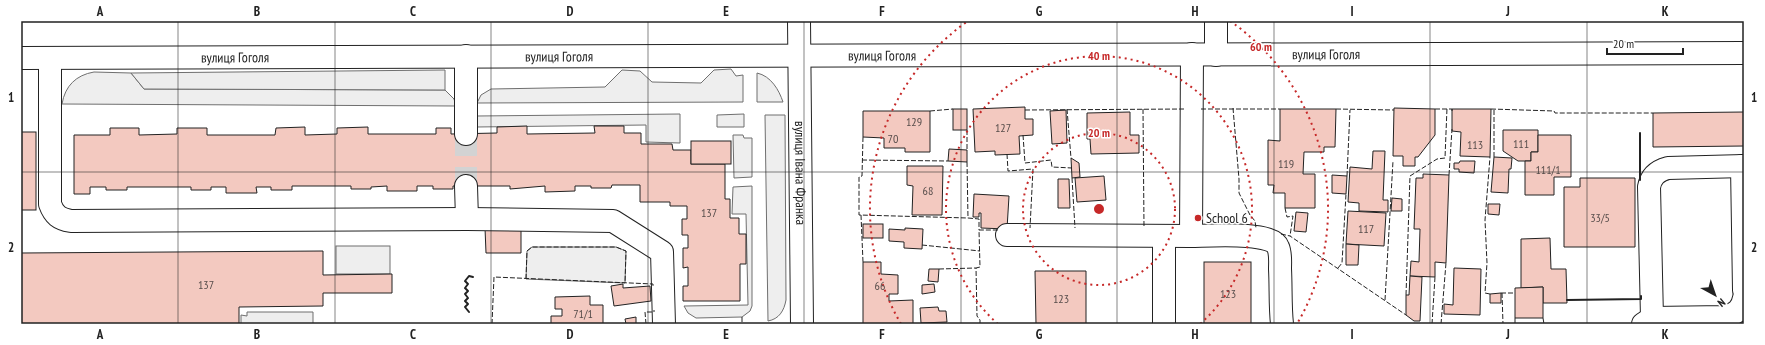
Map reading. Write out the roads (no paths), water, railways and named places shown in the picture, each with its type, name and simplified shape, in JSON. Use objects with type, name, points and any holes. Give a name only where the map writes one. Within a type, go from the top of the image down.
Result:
[{"type":"street","name":"вулиця Івана Франка","points":[[800,21],[802,324]]},
{"type":"street","points":[[1216,21],[1216,55]]},
{"type":"street","name":"вулиця Гоголя","points":[[21,58],[1744,53]]},
{"type":"street","points":[[1191,236],[1192,54]]},
{"type":"street","points":[[466,56],[466,134]]},
{"type":"street","points":[[50,58],[50,204],[52,211],[57,217],[63,220],[467,219],[613,221],[662,252],[664,324]]},
{"type":"street","points":[[1744,290],[1743,166],[1668,168],[1655,174],[1650,180],[1649,188],[1648,321],[1726,317],[1733,315],[1738,311],[1743,304],[1744,298]]},
{"type":"street","points":[[466,186],[467,219]]},
{"type":"street","points":[[1007,235],[1252,236],[1268,239],[1276,242],[1280,258],[1282,324]]},
{"type":"street","points":[[1164,236],[1164,324]]},
{"type":"tunnel","points":[[466,134],[466,186]]},
{"type":"place","name":"School 6","points":[[1198,218]]}]
